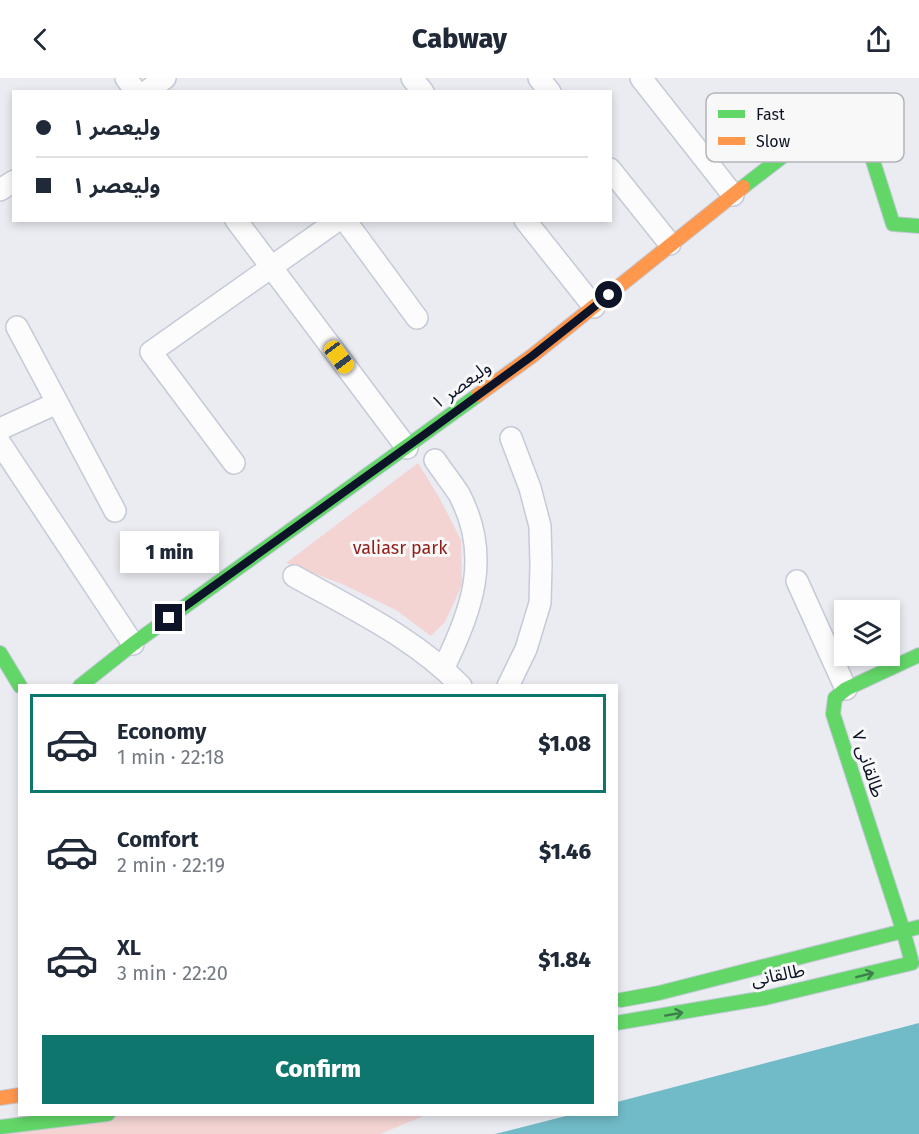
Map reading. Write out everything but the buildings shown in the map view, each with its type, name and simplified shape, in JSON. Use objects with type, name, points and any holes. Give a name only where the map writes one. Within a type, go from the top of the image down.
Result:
[{"type":"street","points":[[149,90],[165,78]]},
{"type":"street","points":[[412,78],[421,90]]},
{"type":"street","points":[[539,78],[548,90]]},
{"type":"street","points":[[641,78],[706,161]]},
{"type":"street","points":[[707,162],[733,195]]},
{"type":"street","name":"ولیعصر ۱","points":[[83,684],[133,644],[532,356],[775,162]]},
{"type":"street","name":"ولیعصر ۱","points":[[873,162],[893,225],[919,226]]},
{"type":"street","points":[[612,172],[670,244]]},
{"type":"street","points":[[238,222],[407,447]]},
{"type":"street","points":[[234,463],[152,352],[335,222]]},
{"type":"street","points":[[346,222],[417,318]]},
{"type":"street","points":[[527,222],[594,307]]},
{"type":"street","points":[[17,327],[115,512]]},
{"type":"street","points":[[0,429],[57,403]]},
{"type":"street","points":[[509,684],[526,649],[540,603],[541,565],[540,526],[530,488],[512,438]]},
{"type":"street","points":[[0,443],[133,644]]},
{"type":"street","points":[[435,460],[459,494],[472,525],[477,562],[472,598],[462,628],[443,669]]},
{"type":"street","points":[[294,576],[400,636],[459,684]]},
{"type":"street","points":[[797,581],[846,689],[919,654]]},
{"type":"street","points":[[0,653],[19,684]]},
{"type":"street","name":"طالقانی ۷","points":[[846,689],[835,698],[833,714],[903,930]]},
{"type":"street","name":"طالقانی","points":[[618,998],[659,993],[919,927]]},
{"type":"street","name":"طالقانی","points":[[618,1023],[813,987],[912,963],[903,930]]},
{"type":"street","points":[[0,1098],[18,1095]]},
{"type":"street","points":[[0,1127],[91,1116]]},
{"type":"green space","name":"valiasr park","points":[[418,463],[461,540],[462,585],[445,622],[431,636],[396,610],[342,584],[286,563]]},
{"type":"green space","points":[[40,1116],[424,1116],[380,1134],[0,1134]]},
{"type":"water","points":[[919,1023],[919,1134],[495,1134],[566,1116],[618,1116],[618,1102]]},
{"type":"traffic: fast","points":[[743,187],[775,162]]},
{"type":"traffic: fast","points":[[873,162],[893,224],[919,226]]},
{"type":"traffic: fast","points":[[83,684],[133,644],[478,395]]},
{"type":"traffic: fast","points":[[0,653],[19,684]]},
{"type":"traffic: fast","points":[[903,930],[833,714],[835,698],[846,689],[919,655]]},
{"type":"traffic: fast","points":[[621,1000],[659,993],[919,927]]},
{"type":"traffic: fast","points":[[618,1023],[765,998],[912,963],[903,930]]},
{"type":"traffic: fast","points":[[0,1127],[91,1116]]},
{"type":"traffic: slow","points":[[478,395],[532,356],[743,187]]},
{"type":"traffic: slow","points":[[0,1098],[18,1095]]},
{"type":"route","points":[[169,618],[532,356],[609,295]]}]
